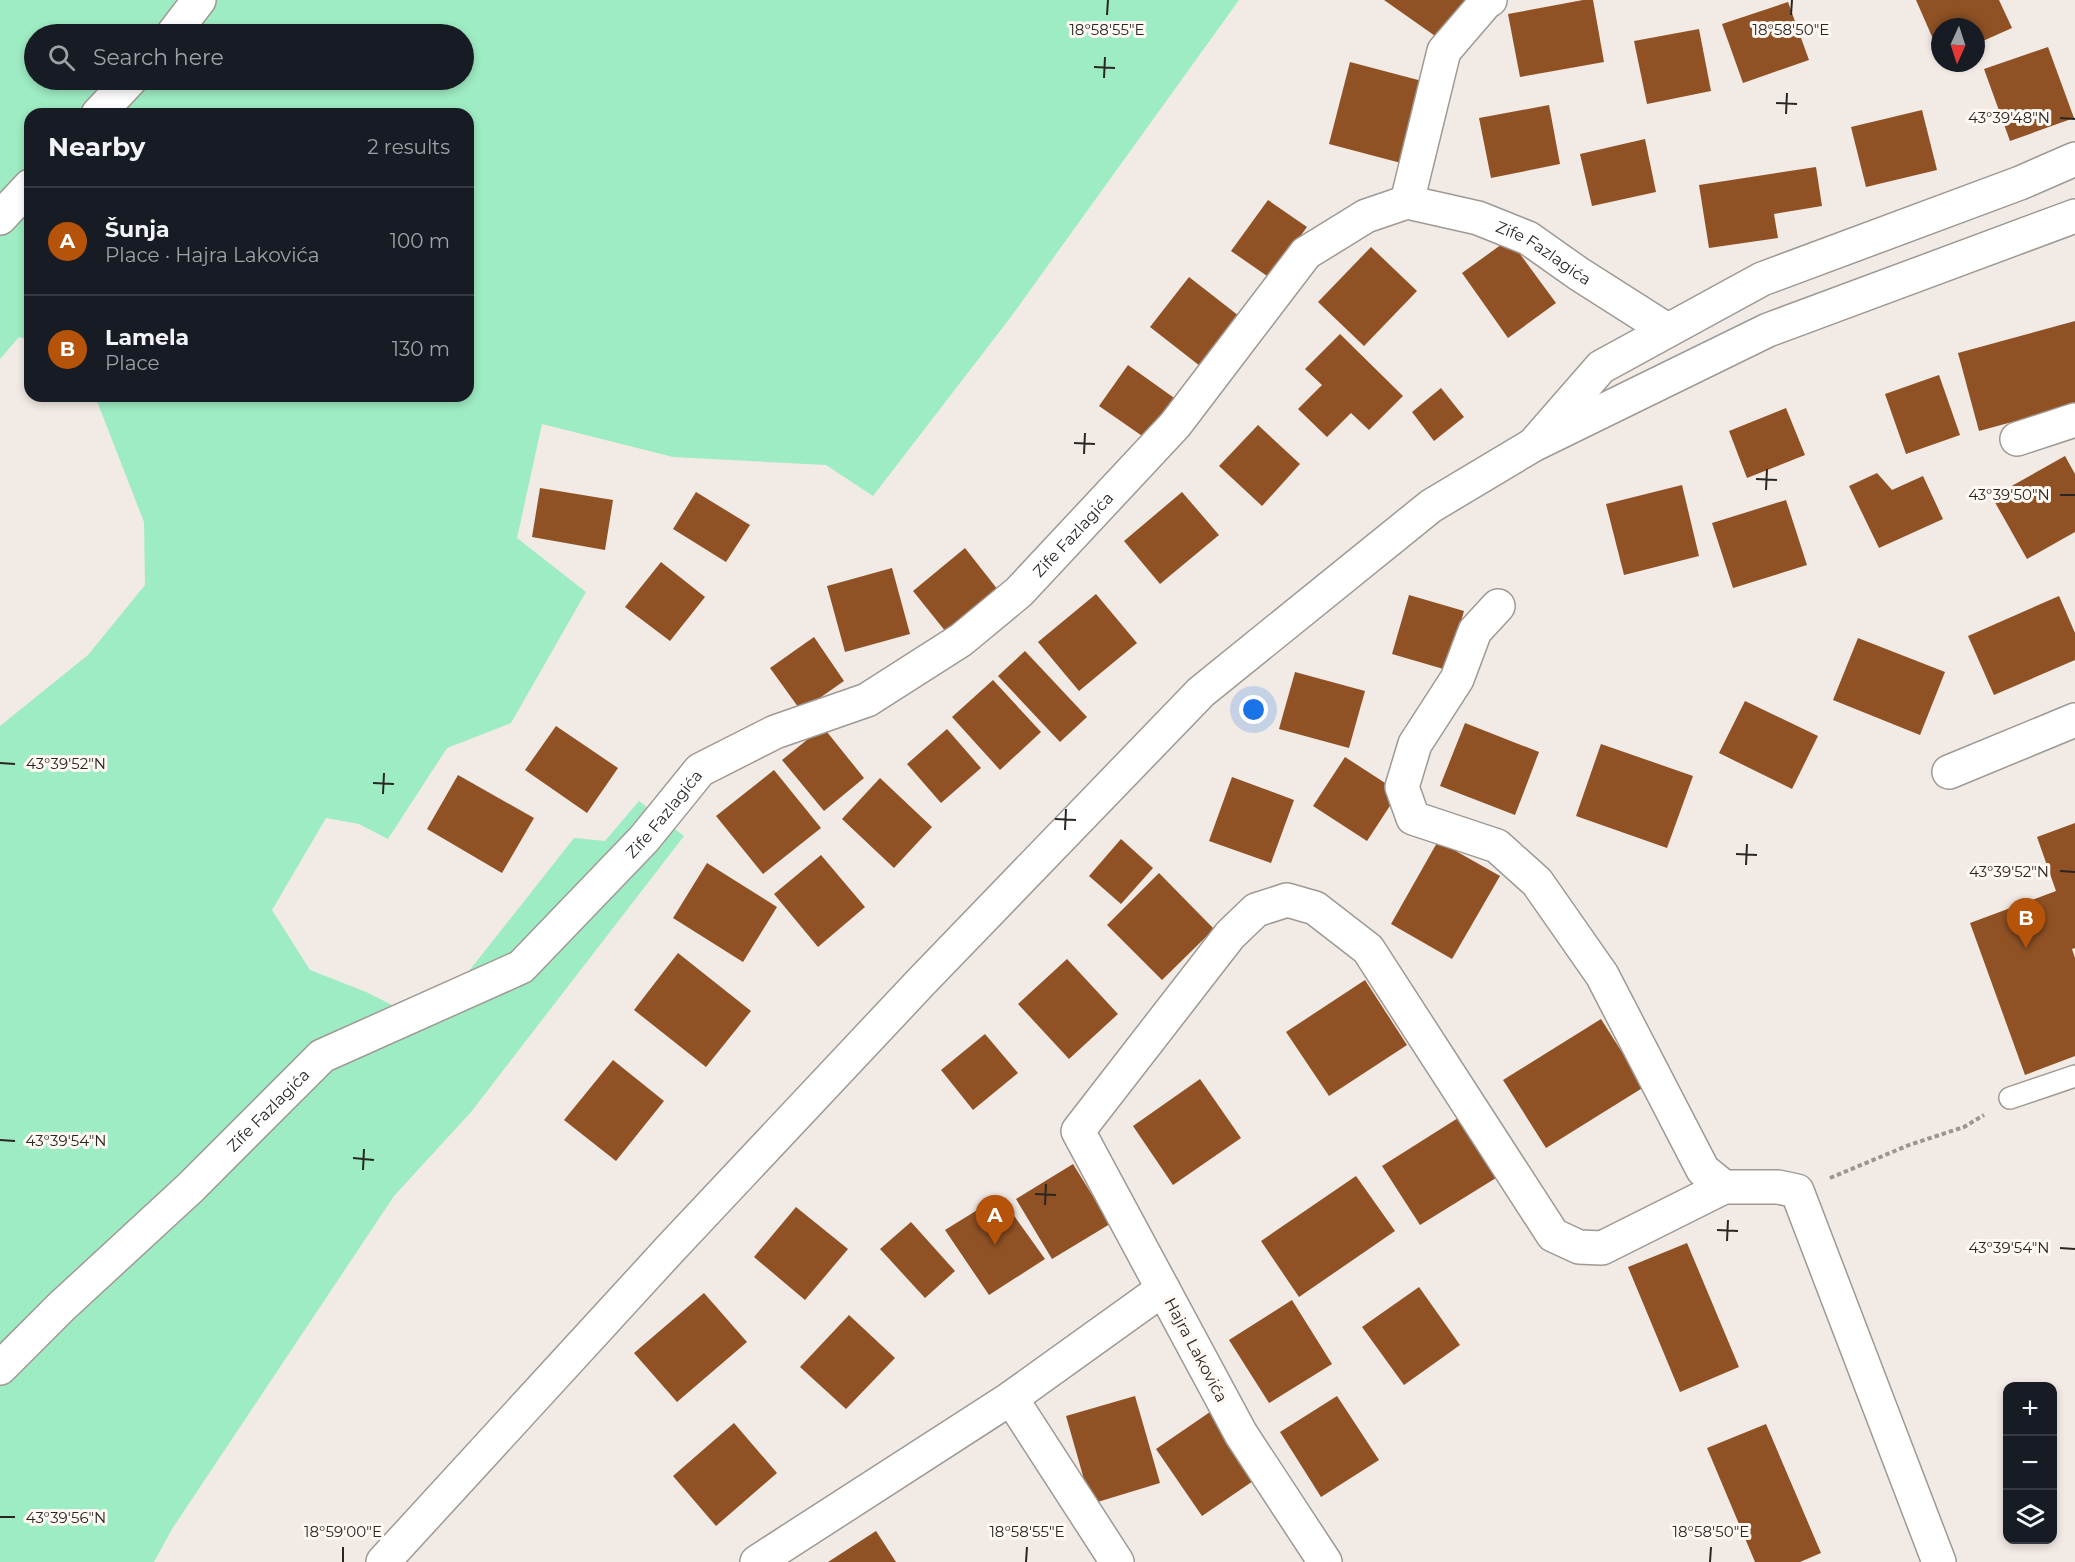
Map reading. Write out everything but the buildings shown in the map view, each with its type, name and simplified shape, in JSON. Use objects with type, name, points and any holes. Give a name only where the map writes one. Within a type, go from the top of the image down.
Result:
[{"type":"street","points":[[181,24],[199,0]]},
{"type":"street","points":[[1407,202],[1444,51],[1490,0]]},
{"type":"street","points":[[104,108],[121,90]]},
{"type":"street","points":[[1533,445],[1601,367],[1762,279],[1976,200],[2075,159]]},
{"type":"street","points":[[0,218],[24,192]]},
{"type":"street","name":"Zife Fazlagića","points":[[0,1368],[190,1188],[322,1056],[521,967],[644,839],[700,770],[775,732],[867,700],[961,640],[1019,592],[1175,424],[1306,253],[1366,216],[1407,202],[1478,218],[1528,238],[1579,274],[1667,330]]},
{"type":"street","points":[[382,1562],[655,1265],[921,982],[1201,692],[1431,506],[1533,445],[1768,330],[2075,216]]},
{"type":"street","points":[[2017,439],[2075,420]]},
{"type":"street","points":[[1498,606],[1475,631],[1457,679],[1415,744],[1402,787],[1413,818],[1497,846],[1537,882],[1602,975],[1703,1170],[1724,1187],[1778,1187],[1797,1191],[1939,1562]]},
{"type":"street","points":[[1949,772],[2075,720]]},
{"type":"street","name":"Hajra Lakovića","points":[[1325,1562],[1241,1434],[1078,1131],[1230,935],[1256,909],[1287,900],[1315,908],[1368,949],[1553,1235],[1578,1247],[1602,1248],[1724,1187]]},
{"type":"street","points":[[757,1562],[1011,1398],[1163,1289]]},
{"type":"street","points":[[1011,1398],[1117,1562]]},
{"type":"lane","points":[[2010,1098],[2075,1076]]},
{"type":"path","points":[[1797,1191],[1909,1145],[1964,1127],[2010,1098]]},
{"type":"green space","points":[[0,0],[1239,0],[1010,318],[873,496],[826,465],[673,457],[542,424],[517,538],[586,592],[511,723],[447,748],[388,839],[359,824],[326,818],[272,910],[310,970],[366,992],[428,1023],[574,838],[605,841],[639,801],[684,836],[471,1112],[394,1196],[172,1529],[154,1562],[0,1562],[0,726],[88,655],[145,585],[144,522],[97,402],[474,402],[474,108],[24,108],[24,338],[19,337],[0,359]]},
{"type":"place","name":"Lamela","points":[[2026,948]]},
{"type":"place","name":"Šunja","points":[[995,1245]]}]
